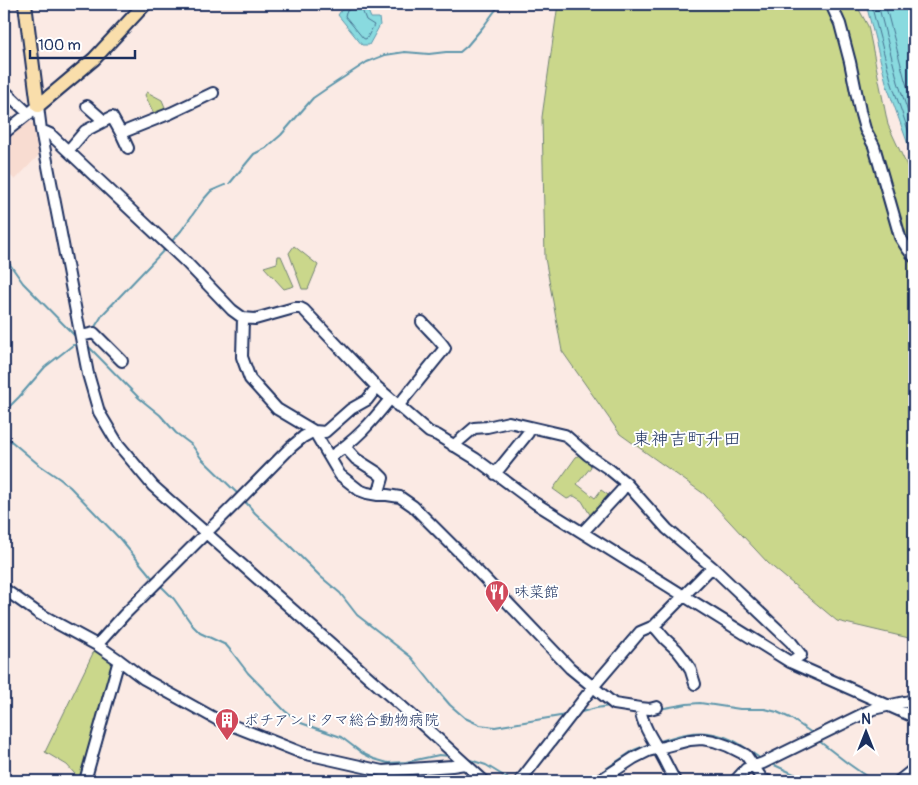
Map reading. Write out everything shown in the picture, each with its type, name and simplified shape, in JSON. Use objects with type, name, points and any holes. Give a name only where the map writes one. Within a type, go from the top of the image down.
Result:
[{"type":"main road","points":[[25,4],[33,110]]},
{"type":"main road","points":[[33,110],[94,59],[145,4]]},
{"type":"street","points":[[831,4],[840,24],[865,129],[874,146],[900,237],[914,257]]},
{"type":"street","points":[[4,91],[33,110],[41,130],[84,339],[88,374],[99,412],[118,444],[152,486],[484,781]]},
{"type":"street","points":[[121,133],[210,98]]},
{"type":"street","points":[[87,106],[104,121]]},
{"type":"street","points":[[4,133],[33,110]]},
{"type":"street","points":[[68,151],[85,131],[112,117],[128,148]]},
{"type":"street","points":[[41,130],[50,134],[168,245],[232,310],[243,318],[255,319],[294,308],[304,310],[377,387],[428,432],[437,435],[476,459],[534,503],[790,662],[914,716]]},
{"type":"street","points":[[243,318],[242,357],[250,379],[277,409],[314,431],[326,432],[351,409],[367,400],[377,387]]},
{"type":"street","points":[[330,457],[345,448],[368,427],[445,348],[422,322]]},
{"type":"street","points":[[84,339],[94,333],[122,361]]},
{"type":"street","points":[[453,446],[474,428],[509,422],[565,435],[626,483],[667,529],[791,642],[800,655],[790,662]]},
{"type":"street","points":[[495,474],[530,428]]},
{"type":"street","points":[[314,431],[340,475],[359,490],[378,495],[400,497],[413,506],[570,668],[614,704],[641,711],[657,707]]},
{"type":"street","points":[[97,645],[124,615],[291,447],[303,436],[314,431]]},
{"type":"street","points":[[345,448],[356,459],[383,478],[378,495]]},
{"type":"street","points":[[583,532],[621,491],[626,483]]},
{"type":"street","points":[[520,780],[574,710],[640,632],[654,626],[712,568]]},
{"type":"street","points":[[4,589],[38,613],[97,645],[144,679],[216,719],[302,753],[382,771],[463,763]]},
{"type":"street","points":[[654,626],[684,659],[690,668],[695,684]]},
{"type":"street","points":[[85,781],[119,660]]},
{"type":"street","points":[[735,781],[746,769],[873,709],[914,700]]},
{"type":"street","points":[[641,711],[655,745],[675,781]]},
{"type":"street","points":[[599,781],[655,745],[690,740],[714,741],[762,763]]},
{"type":"street","points":[[762,763],[762,779],[767,781]]},
{"type":"street","points":[[899,781],[914,770]]},
{"type":"shaded area","points":[[29,121],[36,125],[41,153],[15,180],[4,169],[4,142]]},
{"type":"green space","points":[[558,4],[856,4],[868,26],[888,125],[914,181],[914,638],[837,621],[768,563],[704,494],[620,434],[562,351],[545,258],[542,117]]},
{"type":"green space","points":[[147,92],[162,100],[167,112],[155,116],[145,95]]},
{"type":"green space","points":[[294,246],[318,265],[308,289],[302,289],[289,253]]},
{"type":"green space","points":[[278,256],[281,256],[294,286],[284,289],[264,267],[277,263]]},
{"type":"green space","points":[[581,454],[589,461],[591,467],[577,484],[595,498],[601,490],[611,497],[592,518],[582,501],[574,496],[567,499],[553,489],[576,457]]},
{"type":"green space","points":[[95,649],[111,658],[113,665],[81,781],[67,765],[45,752]]},
{"type":"water","points":[[349,4],[365,4],[371,18],[379,18],[380,25],[369,45],[362,45],[338,15]]},
{"type":"water","points":[[866,4],[914,4],[914,161],[887,86]]},
{"type":"waterway","points":[[230,183],[254,154],[266,148],[281,135],[313,98],[329,87],[367,62],[385,55],[405,52],[429,54],[460,52],[483,27],[500,4]]},
{"type":"waterway","points":[[171,242],[211,191],[225,185]]},
{"type":"waterway","points":[[93,330],[103,314],[166,248]]},
{"type":"waterway","points":[[4,256],[23,283],[76,337]]},
{"type":"waterway","points":[[4,412],[45,367],[73,345],[78,345]]},
{"type":"waterway","points":[[88,347],[139,398],[160,415],[176,433],[192,445],[201,458],[239,495]]},
{"type":"waterway","points":[[4,435],[38,464],[70,487],[120,539],[154,580]]},
{"type":"waterway","points":[[244,500],[321,577],[340,593],[357,615],[411,657],[450,705],[465,718],[480,725],[495,727],[566,715]]},
{"type":"waterway","points":[[160,585],[174,599],[200,633],[226,645],[248,673],[285,711],[301,723],[341,737],[362,753],[388,763],[406,762],[439,755],[450,756]]},
{"type":"waterway","points":[[659,709],[700,703],[740,709],[765,709],[790,718],[812,733]]},
{"type":"waterway","points":[[578,713],[610,706]]},
{"type":"waterway","points":[[657,742],[685,734],[713,734],[736,742],[761,759]]},
{"type":"waterway","points":[[819,741],[873,781]]},
{"type":"waterway","points":[[588,781],[634,750],[650,744]]},
{"type":"waterway","points":[[467,759],[486,765],[512,781]]},
{"type":"waterway","points":[[770,763],[809,781]]},
{"type":"place","name":"味菜館","points":[[497,613]]},
{"type":"place","name":"ポチアンドタマ総合動物病院","points":[[227,741]]},
{"type":"district","name":"東神吉町升田","points":[[687,439]]}]
